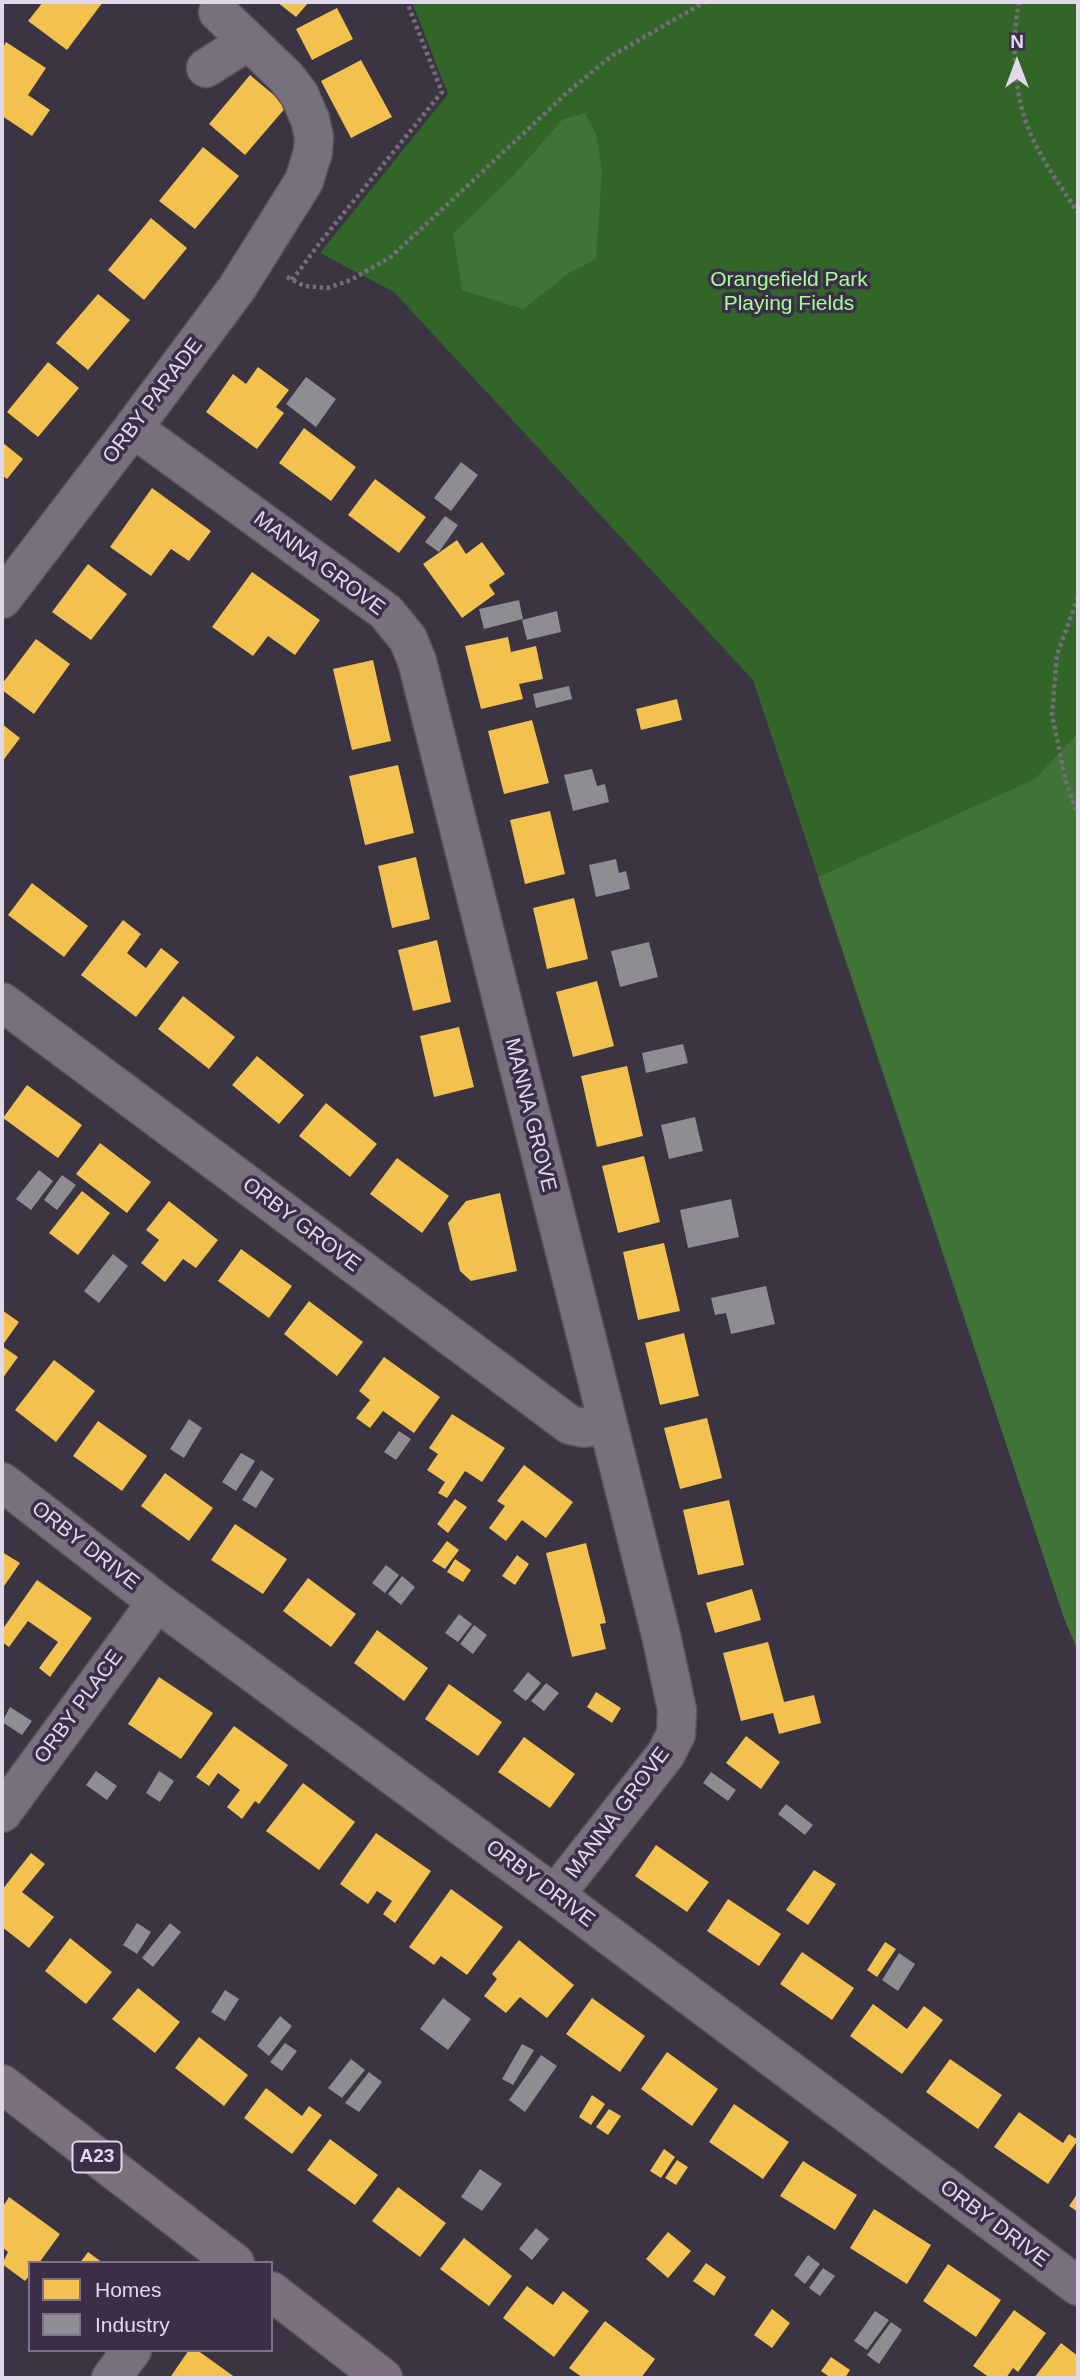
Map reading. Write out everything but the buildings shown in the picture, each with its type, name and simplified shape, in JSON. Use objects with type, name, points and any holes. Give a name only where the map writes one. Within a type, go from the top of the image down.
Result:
[{"type":"main road","name":"A23","points":[[2,2084],[215,2257]]},
{"type":"main road","points":[[273,2293],[383,2378]]},
{"type":"street","name":"ORBY PARADE","points":[[2,599],[133,428],[257,258],[304,181],[313,152],[314,137],[310,119],[299,94],[286,77],[218,12]]},
{"type":"street","points":[[206,68],[247,42]]},
{"type":"street","name":"MANNA GROVE","points":[[133,428],[386,612],[408,639],[417,662],[661,1635],[677,1710],[676,1734],[666,1754],[555,1895]]},
{"type":"street","name":"ORBY GROVE","points":[[2,1002],[570,1426],[584,1429],[607,1423]]},
{"type":"street","name":"ORBY DRIVE","points":[[2,1482],[157,1602],[1078,2286]]},
{"type":"street","name":"ORBY PLACE","points":[[2,1813],[157,1602]]},
{"type":"street","points":[[111,2378],[130,2352]]},
{"type":"path","points":[[292,280],[442,92],[407,2]]},
{"type":"path","points":[[257,258],[304,286],[327,288],[351,280],[392,256],[570,90],[613,55],[705,2]]},
{"type":"path","points":[[1019,2],[1014,69],[1025,119],[1044,159],[1078,213]]},
{"type":"path","points":[[1078,597],[1057,656],[1052,715],[1066,782],[1078,816]]},
{"type":"green space","name":"Orangefield Park Playing Fields","points":[[412,2],[1078,2],[1078,1651],[1064,1618],[753,680],[394,292],[320,253],[448,94]]},
{"type":"green space","points":[[585,113],[596,134],[602,171],[596,259],[569,273],[523,309],[462,290],[453,234],[514,175],[562,120]]},
{"type":"green space","points":[[1078,733],[1078,1651],[1064,1618],[818,877],[1035,779]]}]
